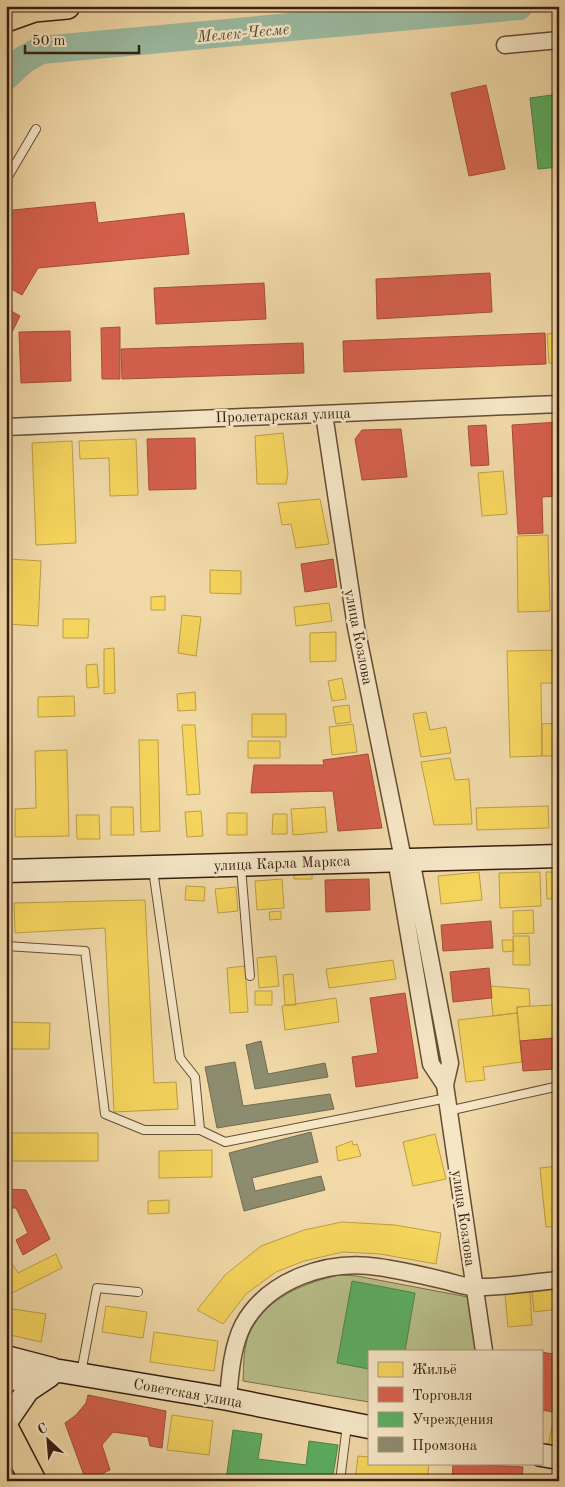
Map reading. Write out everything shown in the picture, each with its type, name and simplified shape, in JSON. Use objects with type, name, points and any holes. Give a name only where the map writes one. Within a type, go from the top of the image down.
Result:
[{"type":"main road","points":[[6,19],[34,10],[67,6]]},
{"type":"main road","name":"улица Карла Маркса","points":[[6,871],[559,856]]},
{"type":"main road","points":[[6,1358],[70,1373]]},
{"type":"main road","points":[[6,1422],[28,1390],[42,1380],[70,1373]]},
{"type":"main road","name":"Советская улица","points":[[6,1380],[70,1373],[228,1399],[358,1425]]},
{"type":"main road","points":[[6,1429],[33,1481]]},
{"type":"main road","points":[[542,1455],[559,1458]]},
{"type":"street","points":[[505,45],[559,40]]},
{"type":"street","name":"Пролетарская улица","points":[[6,427],[559,404]]},
{"type":"street","name":"улица Козлова","points":[[324,414],[356,627],[403,859],[450,1063],[446,1098],[484,1350]]},
{"type":"street","points":[[228,1399],[229,1377],[242,1327],[251,1312],[276,1289],[297,1278],[319,1270],[343,1266],[376,1266],[474,1287],[559,1280]]},
{"type":"lane","points":[[6,180],[36,129]]},
{"type":"lane","points":[[240,865],[250,976]]},
{"type":"lane","points":[[152,868],[180,1058],[195,1077],[200,1130]]},
{"type":"lane","points":[[6,946],[86,950],[105,1114],[144,1130],[200,1130],[225,1142],[446,1098],[559,1086]]},
{"type":"lane","points":[[70,1373],[97,1288],[138,1292]]},
{"type":"lane","points":[[340,1481],[358,1425]]},
{"type":"green space","points":[[339,1275],[357,1276],[468,1297],[476,1350],[368,1350],[368,1402],[243,1381],[246,1343],[257,1320],[276,1301],[288,1293],[313,1282]]},
{"type":"building: Жильё","points":[[559,333],[559,363],[549,363],[547,334]]},
{"type":"building: Жильё","points":[[283,433],[288,474],[286,484],[257,484],[255,436]]},
{"type":"building: Жильё","points":[[136,439],[138,495],[110,496],[109,458],[80,459],[79,441]]},
{"type":"building: Жильё","points":[[72,441],[76,543],[36,545],[32,443]]},
{"type":"building: Жильё","points":[[503,471],[507,514],[482,516],[478,473]]},
{"type":"building: Жильё","points":[[320,499],[329,544],[296,548],[291,524],[282,525],[278,503]]},
{"type":"building: Жильё","points":[[548,535],[550,611],[518,612],[517,536]]},
{"type":"building: Жильё","points":[[9,559],[41,561],[38,626],[6,624]]},
{"type":"building: Жильё","points":[[210,570],[241,571],[241,594],[210,593]]},
{"type":"building: Жильё","points":[[165,596],[165,610],[151,610],[151,597]]},
{"type":"building: Жильё","points":[[329,603],[332,621],[296,626],[294,607]]},
{"type":"building: Жильё","points":[[182,615],[201,617],[196,656],[178,653]]},
{"type":"building: Жильё","points":[[63,619],[89,619],[88,638],[63,638]]},
{"type":"building: Жильё","points":[[336,632],[336,661],[310,662],[310,633]]},
{"type":"building: Жильё","points":[[114,648],[115,693],[104,694],[104,649]]},
{"type":"building: Жильё","points":[[559,650],[559,683],[541,683],[542,756],[510,757],[507,651]]},
{"type":"building: Жильё","points":[[97,664],[99,687],[87,688],[86,665]]},
{"type":"building: Жильё","points":[[342,678],[346,699],[332,701],[328,681]]},
{"type":"building: Жильё","points":[[195,692],[196,710],[178,711],[177,694]]},
{"type":"building: Жильё","points":[[74,696],[75,716],[38,717],[38,697]]},
{"type":"building: Жильё","points":[[349,705],[351,722],[336,724],[333,707]]},
{"type":"building: Жильё","points":[[426,712],[430,730],[446,727],[451,753],[421,757],[413,714]]},
{"type":"building: Жильё","points":[[252,714],[286,714],[286,737],[252,737]]},
{"type":"building: Жильё","points":[[559,723],[559,756],[542,756],[542,724]]},
{"type":"building: Жильё","points":[[353,724],[357,752],[332,755],[329,727]]},
{"type":"building: Жильё","points":[[182,725],[195,725],[200,794],[187,795]]},
{"type":"building: Жильё","points":[[139,740],[158,740],[160,831],[141,832]]},
{"type":"building: Жильё","points":[[248,741],[280,741],[280,758],[248,758]]},
{"type":"building: Жильё","points":[[67,750],[69,836],[15,837],[15,809],[36,808],[35,751]]},
{"type":"building: Жильё","points":[[450,758],[455,780],[469,779],[472,824],[434,825],[421,762]]},
{"type":"building: Жильё","points":[[555,801],[559,801],[559,832],[557,832]]},
{"type":"building: Жильё","points":[[548,806],[549,828],[477,830],[476,808]]},
{"type":"building: Жильё","points":[[111,807],[133,807],[134,835],[111,835]]},
{"type":"building: Жильё","points":[[325,807],[327,832],[293,835],[291,809]]},
{"type":"building: Жильё","points":[[201,811],[203,836],[187,837],[185,812]]},
{"type":"building: Жильё","points":[[227,813],[247,813],[247,835],[227,835]]},
{"type":"building: Жильё","points":[[273,814],[287,814],[287,834],[272,834]]},
{"type":"building: Жильё","points":[[76,815],[99,815],[100,839],[77,839]]},
{"type":"building: Жильё","points":[[294,871],[312,871],[312,879],[294,879]]},
{"type":"building: Жильё","points":[[479,872],[482,900],[441,904],[438,876]]},
{"type":"building: Жильё","points":[[540,872],[541,906],[500,908],[499,873]]},
{"type":"building: Жильё","points":[[546,872],[559,872],[559,898],[547,899]]},
{"type":"building: Жильё","points":[[282,879],[284,908],[257,910],[255,881]]},
{"type":"building: Жильё","points":[[186,886],[205,887],[204,901],[185,900]]},
{"type":"building: Жильё","points":[[236,887],[238,911],[218,913],[215,889]]},
{"type":"building: Жильё","points":[[145,900],[154,1083],[176,1082],[178,1109],[114,1112],[105,928],[15,933],[14,903]]},
{"type":"building: Жильё","points":[[533,910],[534,933],[513,934],[513,911]]},
{"type":"building: Жильё","points":[[281,911],[281,919],[270,920],[269,912]]},
{"type":"building: Жильё","points":[[513,936],[529,936],[530,965],[513,965]]},
{"type":"building: Жильё","points":[[502,940],[513,940],[514,951],[503,952]]},
{"type":"building: Жильё","points":[[276,956],[279,986],[259,988],[257,958]]},
{"type":"building: Жильё","points":[[393,960],[396,979],[329,988],[326,969]]},
{"type":"building: Жильё","points":[[245,966],[248,1012],[230,1013],[227,968]]},
{"type":"building: Жильё","points":[[293,974],[296,1005],[285,1005],[283,975]]},
{"type":"building: Жильё","points":[[490,986],[529,989],[530,1006],[517,1007],[517,1013],[493,1016]]},
{"type":"building: Жильё","points":[[255,991],[272,991],[272,1005],[255,1005]]},
{"type":"building: Жильё","points":[[336,998],[339,1022],[285,1030],[282,1006]]},
{"type":"building: Жильё","points":[[553,1005],[555,1038],[520,1041],[517,1007]]},
{"type":"building: Жильё","points":[[553,1005],[559,1005],[559,1041],[554,1041]]},
{"type":"building: Жильё","points":[[517,1013],[522,1062],[483,1067],[485,1080],[466,1082],[458,1020]]},
{"type":"building: Жильё","points":[[6,1022],[50,1023],[49,1049],[6,1049]]},
{"type":"building: Жильё","points":[[6,1133],[98,1133],[98,1161],[6,1161]]},
{"type":"building: Жильё","points":[[435,1134],[446,1179],[413,1186],[403,1142]]},
{"type":"building: Жильё","points":[[556,1134],[559,1134],[559,1166]]},
{"type":"building: Жильё","points":[[352,1141],[353,1145],[357,1144],[361,1156],[338,1161],[336,1147]]},
{"type":"building: Жильё","points":[[212,1150],[212,1177],[159,1178],[159,1151]]},
{"type":"building: Жильё","points":[[559,1166],[559,1226],[546,1227],[540,1168]]},
{"type":"building: Жильё","points":[[169,1200],[169,1213],[148,1214],[148,1201]]},
{"type":"building: Жильё","points":[[342,1222],[395,1225],[441,1233],[436,1264],[380,1254],[343,1252],[304,1261],[276,1272],[246,1294],[223,1324],[197,1310],[225,1275],[261,1246],[304,1230]]},
{"type":"building: Жильё","points":[[6,1254],[18,1273],[56,1254],[62,1268],[6,1296]]},
{"type":"building: Жильё","points":[[559,1289],[559,1309],[534,1312],[532,1292]]},
{"type":"building: Жильё","points":[[530,1292],[532,1325],[508,1327],[505,1294]]},
{"type":"building: Жильё","points":[[6,1297],[12,1309],[46,1314],[41,1342],[6,1334]]},
{"type":"building: Жильё","points":[[106,1306],[147,1312],[143,1338],[102,1332]]},
{"type":"building: Жильё","points":[[154,1332],[218,1341],[214,1371],[150,1362]]},
{"type":"building: Жильё","points":[[172,1415],[213,1421],[209,1455],[167,1450]]},
{"type":"building: Жильё","points":[[552,1427],[559,1429],[559,1448],[548,1446]]},
{"type":"building: Жильё","points":[[358,1456],[368,1457],[368,1464],[429,1464],[427,1481],[355,1481]]},
{"type":"building: Торговля","points":[[486,85],[505,169],[469,176],[451,93]]},
{"type":"building: Торговля","points":[[95,202],[98,223],[184,213],[189,254],[38,268],[22,295],[6,286],[6,224],[13,210]]},
{"type":"building: Торговля","points":[[490,273],[492,312],[377,319],[376,279]]},
{"type":"building: Торговля","points":[[264,283],[266,319],[156,324],[154,288]]},
{"type":"building: Торговля","points":[[6,308],[20,316],[12,332],[6,328]]},
{"type":"building: Торговля","points":[[120,327],[120,379],[102,379],[101,328]]},
{"type":"building: Торговля","points":[[70,331],[71,381],[21,383],[19,332]]},
{"type":"building: Торговля","points":[[545,333],[546,364],[344,372],[343,341]]},
{"type":"building: Торговля","points":[[303,343],[304,373],[122,379],[121,349]]},
{"type":"building: Торговля","points":[[559,422],[559,496],[542,497],[543,533],[518,534],[512,425]]},
{"type":"building: Торговля","points":[[486,425],[489,465],[471,466],[468,426]]},
{"type":"building: Торговля","points":[[401,429],[407,477],[362,480],[355,439],[362,430]]},
{"type":"building: Торговля","points":[[195,438],[196,489],[149,490],[147,439]]},
{"type":"building: Торговля","points":[[333,559],[337,587],[305,592],[301,564]]},
{"type":"building: Торговля","points":[[368,754],[382,828],[338,831],[333,791],[251,793],[254,765],[324,765],[323,760]]},
{"type":"building: Торговля","points":[[369,879],[370,910],[326,912],[325,880]]},
{"type":"building: Торговля","points":[[491,921],[493,948],[443,951],[441,925]]},
{"type":"building: Торговля","points":[[489,968],[492,998],[453,1002],[450,972]]},
{"type":"building: Торговля","points":[[405,993],[418,1078],[356,1087],[352,1057],[378,1053],[370,998]]},
{"type":"building: Торговля","points":[[555,1038],[556,1069],[523,1071],[520,1041]]},
{"type":"building: Торговля","points":[[6,1189],[26,1190],[50,1239],[23,1255],[16,1240],[28,1233],[16,1208],[6,1208]]},
{"type":"building: Торговля","points":[[542,1352],[559,1355],[559,1413],[542,1410]]},
{"type":"building: Торговля","points":[[88,1395],[166,1411],[162,1448],[150,1446],[148,1437],[113,1432],[102,1445],[110,1470],[86,1481],[65,1423],[76,1415],[86,1403]]},
{"type":"building: Торговля","points":[[453,1464],[523,1467],[522,1481],[452,1481]]},
{"type":"building: Учреждения","points":[[559,94],[559,167],[538,169],[530,98]]},
{"type":"building: Учреждения","points":[[352,1281],[415,1293],[405,1350],[368,1350],[368,1369],[337,1363]]},
{"type":"building: Учреждения","points":[[233,1430],[262,1434],[258,1459],[306,1465],[309,1441],[338,1445],[332,1481],[226,1480]]},
{"type":"building: Промзона","points":[[261,1041],[268,1074],[325,1063],[328,1077],[255,1089],[246,1045]]},
{"type":"building: Промзона","points":[[235,1062],[243,1106],[330,1094],[334,1109],[217,1128],[205,1067]]},
{"type":"building: Промзона","points":[[311,1132],[318,1162],[252,1178],[255,1191],[321,1176],[325,1190],[244,1211],[229,1153]]},
{"type":"waterway","name":"Мелек-Чесме","points":[[6,76],[23,60],[41,50],[519,6]]}]
